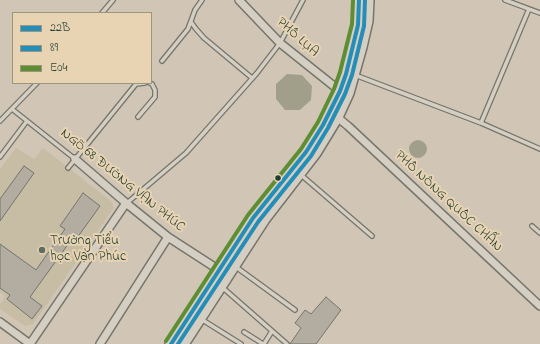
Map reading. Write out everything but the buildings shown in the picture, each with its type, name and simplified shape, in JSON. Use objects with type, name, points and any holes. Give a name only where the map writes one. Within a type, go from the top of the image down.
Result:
[{"type":"main road","points":[[183,344],[296,171],[323,125],[340,91],[346,74],[358,25],[359,0]]},
{"type":"main road","points":[[171,344],[253,218],[296,171],[315,153],[337,118],[348,93],[354,74],[365,28],[368,0]]},
{"type":"street","name":"PHỐ LỤA","points":[[240,0],[280,43],[340,91]]},
{"type":"street","name":"PHỐ NÔNG QUỐC CHẤN","points":[[337,118],[348,126],[540,306]]},
{"type":"street","name":"NGÕ 68 ĐƯỜNG VẠN PHÚC","points":[[75,158],[126,204],[168,237],[219,270]]},
{"type":"street","points":[[0,322],[30,344],[126,204]]},
{"type":"street","points":[[100,344],[168,237]]},
{"type":"lane","points":[[103,12],[113,0]]},
{"type":"lane","points":[[162,60],[188,29],[195,10],[202,0]]},
{"type":"lane","points":[[126,204],[186,153],[252,78],[280,43],[302,0]]},
{"type":"lane","points":[[505,0],[540,13]]},
{"type":"lane","points":[[481,123],[530,9]]},
{"type":"lane","points":[[191,22],[204,38],[252,78]]},
{"type":"lane","points":[[354,74],[481,123],[540,149]]},
{"type":"lane","points":[[0,121],[36,84]]},
{"type":"lane","points":[[68,168],[136,84]]},
{"type":"lane","points":[[138,117],[155,97],[155,90],[152,84]]},
{"type":"lane","name":"NGÕ 68 ĐƯỜNG VẠN PHÚC","points":[[12,109],[75,158]]},
{"type":"lane","points":[[0,157],[27,121]]},
{"type":"lane","points":[[296,171],[372,236]]},
{"type":"lane","points":[[532,226],[540,233]]},
{"type":"lane","points":[[233,266],[295,310]]},
{"type":"lane","points":[[222,286],[287,344]]},
{"type":"lane","points":[[200,318],[241,344]]},
{"type":"lane","points":[[244,332],[264,344],[272,332]]},
{"type":"shaded area","points":[[287,74],[302,75],[312,86],[311,100],[300,110],[285,110],[276,99],[276,84]]},
{"type":"shaded area","points":[[418,140],[424,143],[427,149],[424,155],[418,158],[412,155],[409,149],[412,143]]},
{"type":"shaded area","name":"Trường Tiểu học Vạn Phúc","points":[[16,148],[34,159],[43,148],[112,202],[114,208],[33,324],[25,326],[0,309],[0,305],[5,296],[0,292],[0,169]]},
{"type":"transit line","name":"E04","points":[[166,341],[248,215],[301,149],[318,122],[334,89],[340,72],[352,24],[353,0]]},
{"type":"transit line","name":"22B","points":[[171,344],[253,218],[306,152],[323,125],[340,91],[346,74],[358,25],[359,0]]},
{"type":"transit line","name":"89","points":[[178,344],[258,222],[311,156],[328,128],[345,94],[352,75],[364,26],[365,0]]},
{"type":"place","name":"Trường Tiểu học Vạn Phúc","points":[[42,250]]}]
